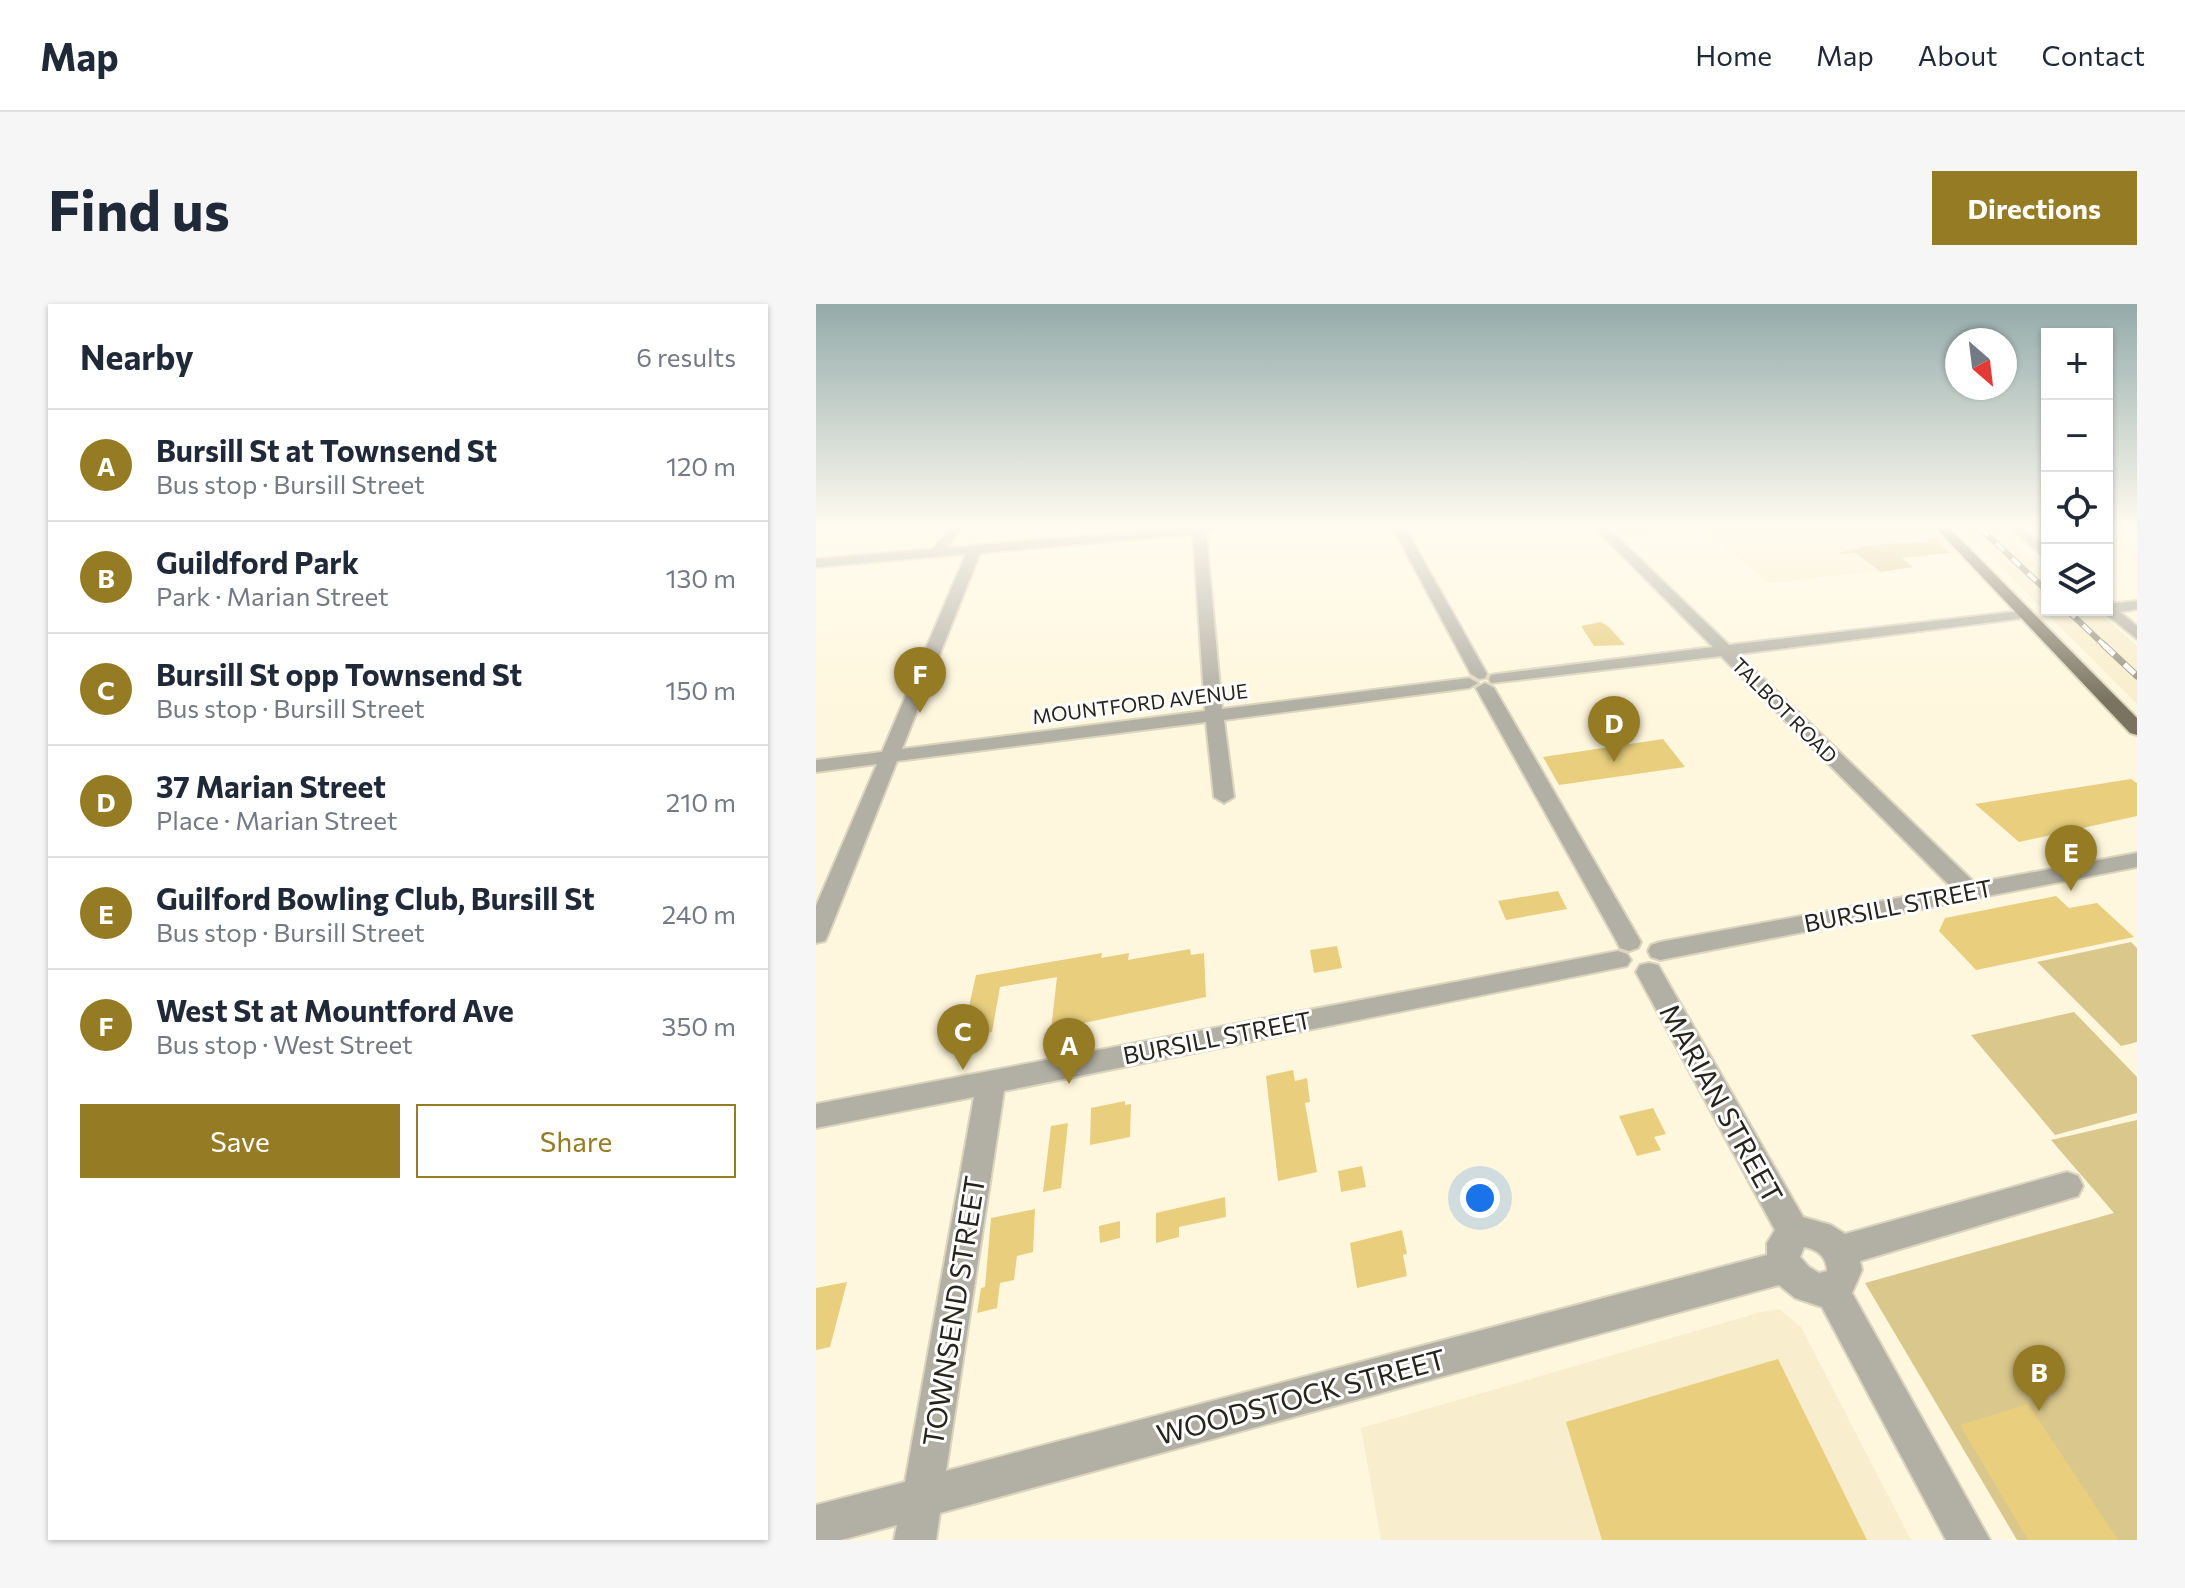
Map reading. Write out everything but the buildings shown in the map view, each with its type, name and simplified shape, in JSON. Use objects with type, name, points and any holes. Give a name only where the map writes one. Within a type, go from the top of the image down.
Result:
[{"type":"main road","points":[[1998,586],[2137,729]]},
{"type":"street","points":[[816,935],[825,893],[959,586]]},
{"type":"street","points":[[1209,586],[1214,715],[1224,797]]},
{"type":"street","points":[[1431,586],[1624,951],[1650,944],[1655,962]]},
{"type":"street","name":"TALBOT ROAD","points":[[1659,586],[1970,892]]},
{"type":"street","points":[[2113,607],[2137,605]]},
{"type":"street","points":[[2113,612],[2137,634]]},
{"type":"street","name":"MOUNTFORD AVENUE","points":[[816,766],[2024,613]]},
{"type":"street","name":"BURSILL STREET","points":[[1655,962],[1970,892],[2137,860]]},
{"type":"street","name":"BURSILL STREET","points":[[816,1116],[1624,951]]},
{"type":"street","name":"MARIAN STREET","points":[[1655,962],[1790,1250]]},
{"type":"street","name":"TOWNSEND STREET","points":[[915,1540],[991,1081]]},
{"type":"street","points":[[1840,1251],[2067,1186]]},
{"type":"street","points":[[1814,1233],[1840,1251],[1845,1270],[1843,1278],[1831,1289],[1805,1286],[1790,1250],[1814,1233]]},
{"type":"street","name":"WOODSTOCK STREET","points":[[816,1526],[1790,1250]]},
{"type":"street","points":[[1831,1289],[1969,1540]]},
{"type":"shaded area","points":[[2019,586],[2041,586],[2041,607]]},
{"type":"shaded area","points":[[2050,616],[2104,616],[2137,646],[2137,704]]},
{"type":"shaded area","points":[[2131,942],[2137,948],[2137,1042],[2121,1046],[2037,962]]},
{"type":"shaded area","points":[[2074,1012],[2137,1077],[2137,1113],[2055,1135],[1971,1035]]},
{"type":"shaded area","points":[[2137,1120],[2137,1540],[2017,1540],[1865,1283],[2114,1213],[2051,1140]]},
{"type":"shaded area","points":[[1779,1309],[1801,1327],[1911,1540],[1381,1540],[1361,1428]]},
{"type":"railway","points":[[2073,616],[2106,647]]},
{"type":"railway","points":[[2104,645],[2137,676]]},
{"type":"place","name":"West St at Mountford Ave","points":[[920,713]]},
{"type":"place","name":"37 Marian Street","points":[[1614,762]]},
{"type":"place","name":"Guilford Bowling Club, Bursill St","points":[[2071,891]]},
{"type":"place","name":"Bursill St opp Townsend St","points":[[963,1070]]},
{"type":"place","name":"Bursill St at Townsend St","points":[[1069,1084]]},
{"type":"place","name":"Guildford Park","points":[[2039,1411]]}]
